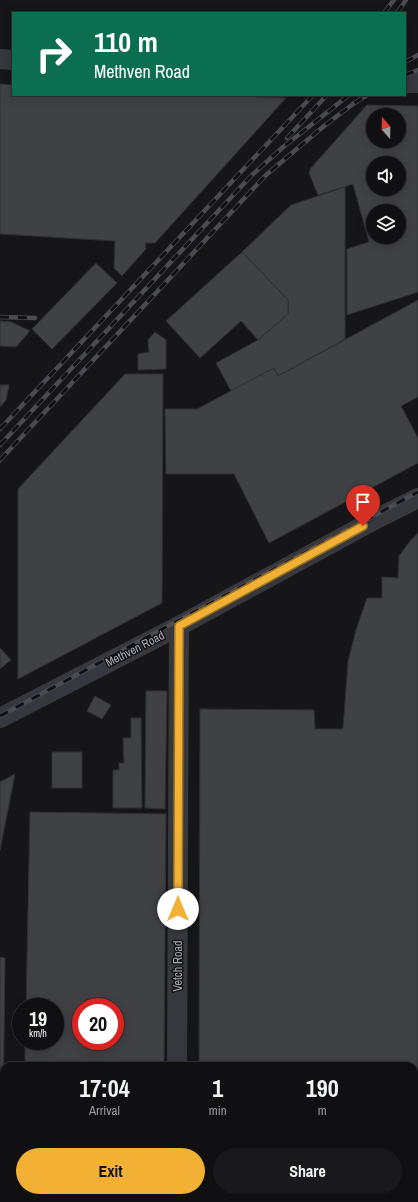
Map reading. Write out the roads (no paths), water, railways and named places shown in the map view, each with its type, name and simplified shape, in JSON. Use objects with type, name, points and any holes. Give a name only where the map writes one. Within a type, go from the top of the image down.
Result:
[{"type":"street","points":[[0,59],[12,60]]},
{"type":"street","points":[[406,83],[418,83]]},
{"type":"street","name":"Methven Road","points":[[0,718],[179,626],[376,519],[418,498]]},
{"type":"street","name":"Vetch Road","points":[[177,1062],[179,626]]},
{"type":"railway","points":[[385,12],[394,0]]},
{"type":"railway","points":[[398,12],[406,0]]},
{"type":"railway","points":[[406,61],[418,55]]},
{"type":"railway","points":[[406,75],[418,70]]},
{"type":"railway","points":[[0,429],[312,96]]},
{"type":"railway","points":[[287,138],[326,96]]},
{"type":"railway","points":[[0,445],[251,176],[282,148],[348,96]]},
{"type":"railway","points":[[0,460],[266,175],[324,126],[365,96]]},
{"type":"railway","points":[[0,317],[35,318]]},
{"type":"railway","points":[[0,716],[418,492]]}]
